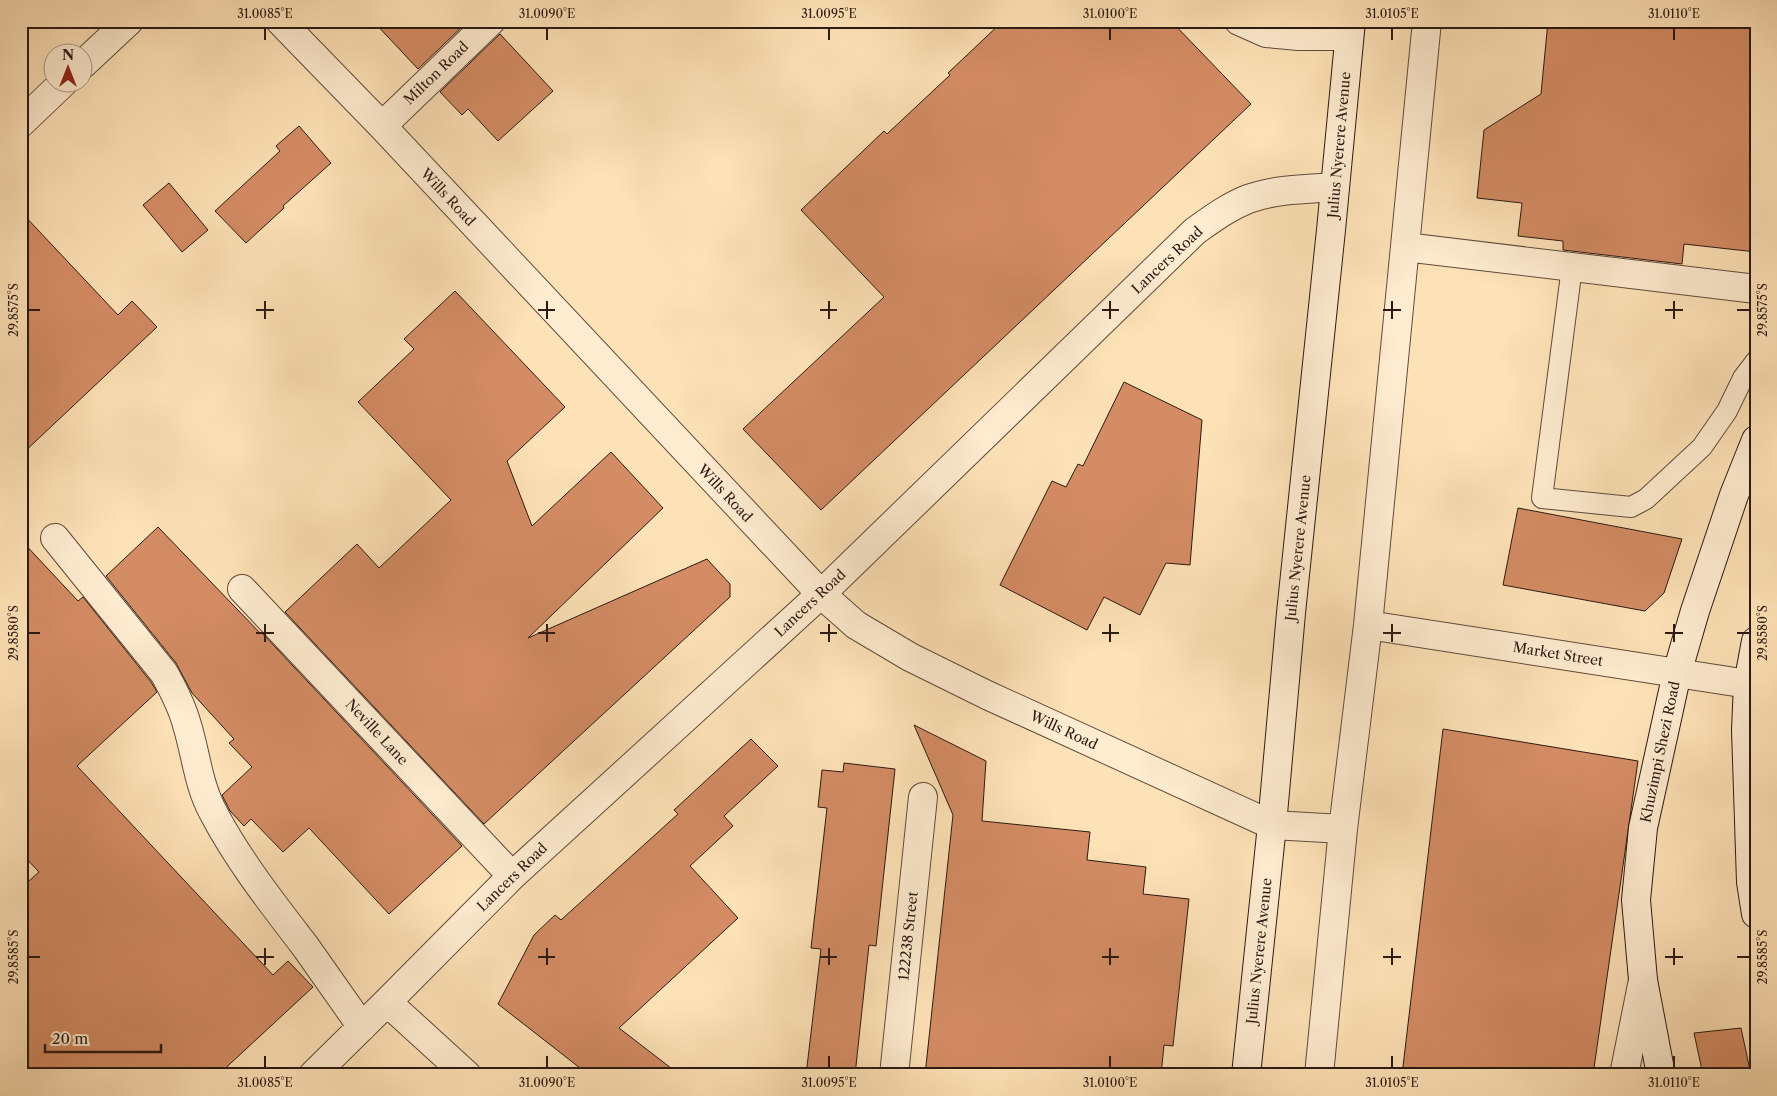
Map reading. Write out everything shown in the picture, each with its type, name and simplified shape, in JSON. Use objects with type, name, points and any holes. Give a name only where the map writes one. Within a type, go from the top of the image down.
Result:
[{"type":"street","points":[[92,56],[129,21]]},
{"type":"street","name":"Wills Road","points":[[280,21],[382,126],[821,594],[856,626],[910,657],[1005,703],[1272,825]]},
{"type":"street","name":"Milton Road","points":[[382,126],[490,21]]},
{"type":"street","points":[[1239,21],[1266,33],[1299,36],[1350,29]]},
{"type":"street","points":[[1319,1075],[1342,828],[1368,625],[1427,21]]},
{"type":"street","name":"Julius Nyerere Avenue","points":[[1246,1075],[1350,29]]},
{"type":"street","points":[[21,123],[54,92]]},
{"type":"street","name":"Lancers Road","points":[[313,1075],[512,876],[821,594],[1195,231],[1222,212],[1248,199],[1285,190],[1335,187]]},
{"type":"street","points":[[1404,247],[1756,289]]},
{"type":"street","name":"Khuzimpi Shezi Road","points":[[1661,1075],[1643,980],[1636,900],[1642,837],[1677,673],[1695,611],[1734,495],[1756,440]]},
{"type":"street","points":[[55,538],[164,673],[187,724],[200,782],[220,824],[252,876],[362,1027]]},
{"type":"street","name":"Neville Lane","points":[[242,589],[512,876]]},
{"type":"street","name":"Market Street","points":[[1368,625],[1748,684]]},
{"type":"street","points":[[1756,641],[1748,684],[1746,730],[1751,882],[1756,914]]},
{"type":"street","name":"122238 Street","points":[[894,1075],[923,798]]},
{"type":"street","points":[[1272,825],[1342,828]]},
{"type":"street","points":[[1624,1075],[1643,980]]},
{"type":"street","points":[[387,1002],[467,1075]]},
{"type":"lane","points":[[1572,267],[1542,498],[1630,506],[1646,499],[1702,447],[1727,412],[1743,378],[1756,361]]},
{"type":"building","points":[[373,21],[468,21],[418,69]]},
{"type":"building","points":[[1003,21],[1171,21],[1251,104],[821,510],[743,429],[884,297],[801,210],[884,131],[887,134],[950,75],[948,73]]},
{"type":"building","points":[[1548,21],[1756,21],[1756,252],[1684,244],[1682,264],[1563,250],[1563,241],[1518,236],[1522,203],[1477,198],[1484,130],[1541,94]]},
{"type":"building","points":[[500,34],[553,91],[498,141],[468,109],[462,115],[440,92]]},
{"type":"building","points":[[299,126],[331,163],[283,206],[284,208],[246,243],[215,211],[280,151],[276,146]]},
{"type":"building","points":[[169,183],[208,230],[182,252],[143,205]]},
{"type":"building","points":[[21,212],[118,315],[132,301],[157,327],[21,455]]},
{"type":"building","points":[[455,291],[565,407],[507,461],[532,526],[611,452],[663,508],[528,638],[707,559],[730,584],[730,597],[484,824],[285,612],[357,544],[379,568],[451,500],[358,402],[414,349],[404,339]]},
{"type":"building","points":[[1124,382],[1202,420],[1190,565],[1166,563],[1140,615],[1104,597],[1087,630],[1000,585],[1052,481],[1066,487],[1078,464],[1083,466]]},
{"type":"building","points":[[1518,508],[1682,539],[1664,593],[1645,611],[1503,585]]},
{"type":"building","points":[[158,527],[262,633],[462,846],[389,914],[309,828],[283,852],[251,819],[244,826],[230,811],[222,795],[252,767],[229,743],[234,739],[192,693],[176,663],[106,576]]},
{"type":"building","points":[[21,540],[78,601],[83,597],[157,692],[77,766],[273,975],[288,961],[313,987],[218,1075],[21,1075],[21,888],[39,872],[21,853]]},
{"type":"building","points":[[914,725],[986,761],[982,821],[1090,832],[1087,860],[1146,867],[1143,894],[1189,899],[1173,1046],[1164,1045],[1161,1075],[925,1075],[953,815]]},
{"type":"building","points":[[1443,729],[1638,761],[1593,1075],[1402,1075]]},
{"type":"building","points":[[751,739],[778,766],[724,816],[733,826],[690,866],[738,918],[619,1028],[680,1075],[589,1075],[498,1004],[534,935],[555,915],[561,920],[678,814],[674,810]]},
{"type":"building","points":[[844,763],[895,769],[876,946],[869,945],[855,1075],[806,1075],[821,949],[811,948],[827,808],[818,807],[822,770],[843,772]]},
{"type":"building","points":[[1741,1028],[1751,1075],[1703,1075],[1694,1033]]}]
